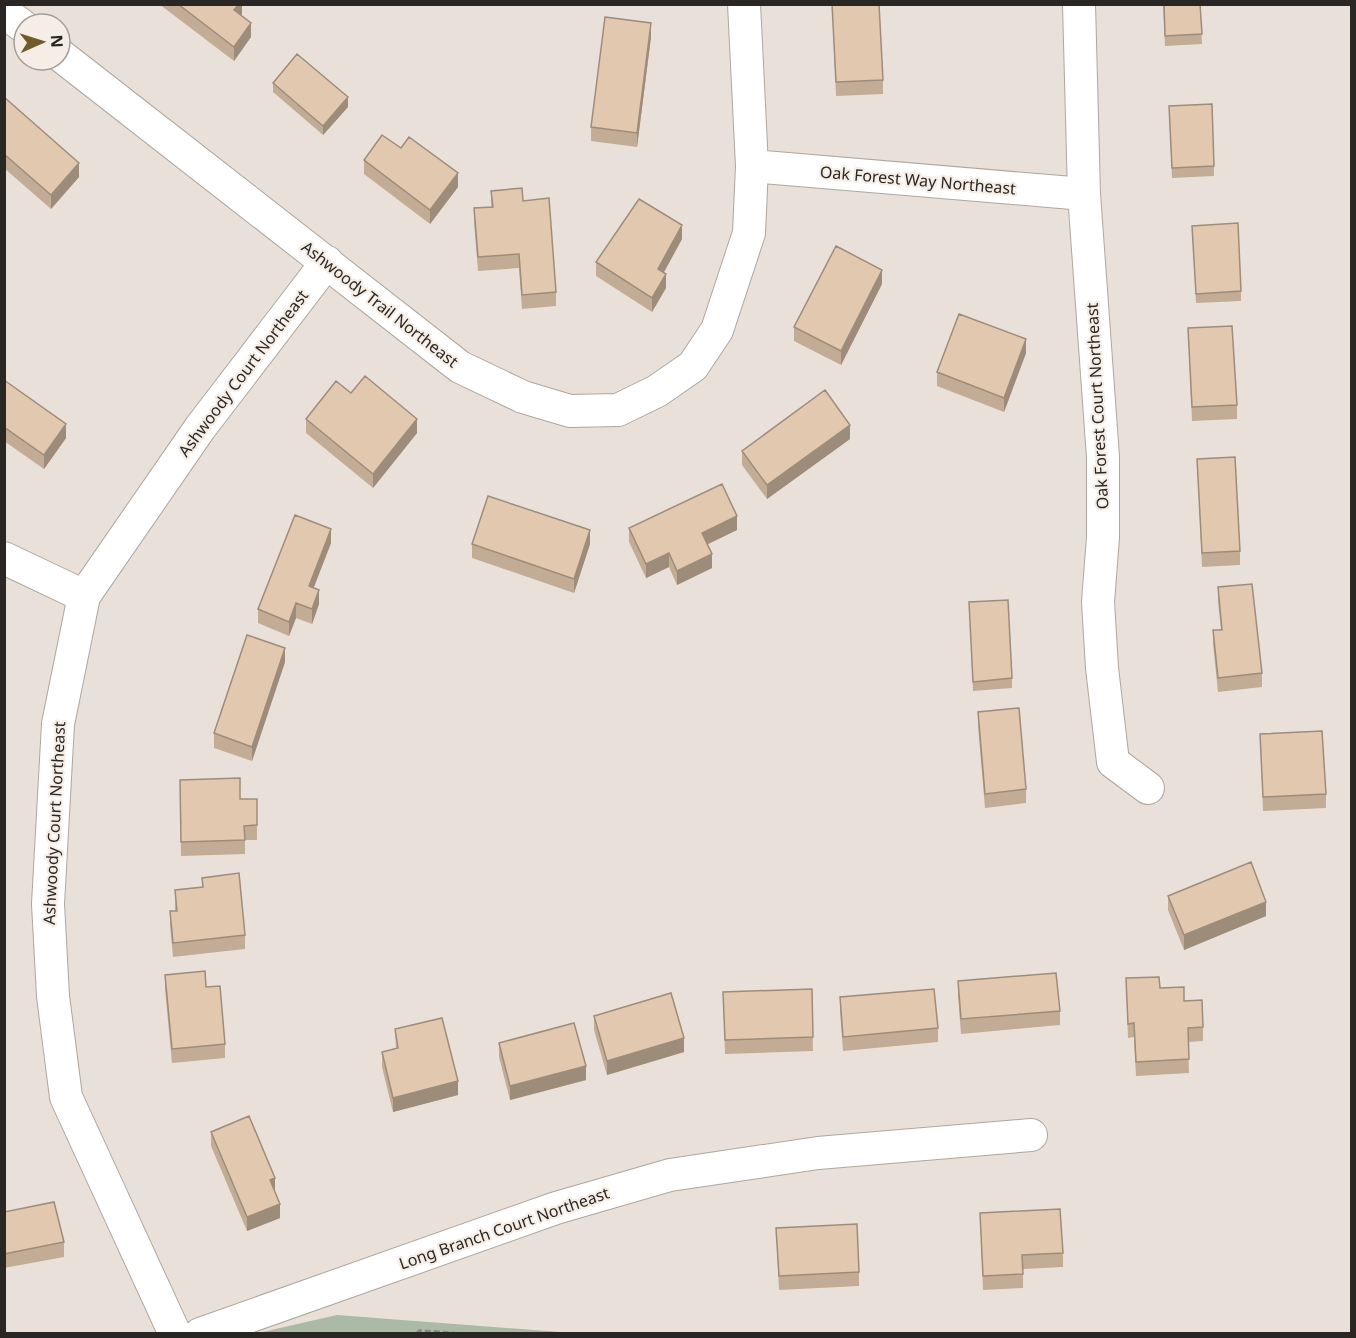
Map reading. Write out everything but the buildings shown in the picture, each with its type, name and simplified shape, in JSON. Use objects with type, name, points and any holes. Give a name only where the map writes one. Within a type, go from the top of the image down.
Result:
[{"type":"street","name":"Ashwoody Trail Northeast","points":[[72,64],[460,367],[523,398],[570,411],[618,410],[657,391],[693,366],[717,330],[749,233],[752,166],[744,4]]},
{"type":"street","name":"Oak Forest Court Northeast","points":[[1079,4],[1084,194],[1103,457],[1103,537],[1098,602],[1102,668],[1113,762],[1148,788]]},
{"type":"street","name":"Oak Forest Way Northeast","points":[[752,166],[1084,194]]},
{"type":"street","name":"Ashwoody Court Northeast","points":[[176,1334],[66,1097],[54,1007],[48,904],[58,724],[84,596],[200,428],[327,262]]},
{"type":"street","points":[[4,558],[84,596]]},
{"type":"street","name":"Long Branch Court Northeast","points":[[200,1334],[556,1208],[670,1175],[818,1154],[1031,1135]]},
{"type":"path","points":[[417,1334],[420,1331],[457,1334]]},
{"type":"green space","points":[[337,1315],[574,1333],[258,1333]]}]
